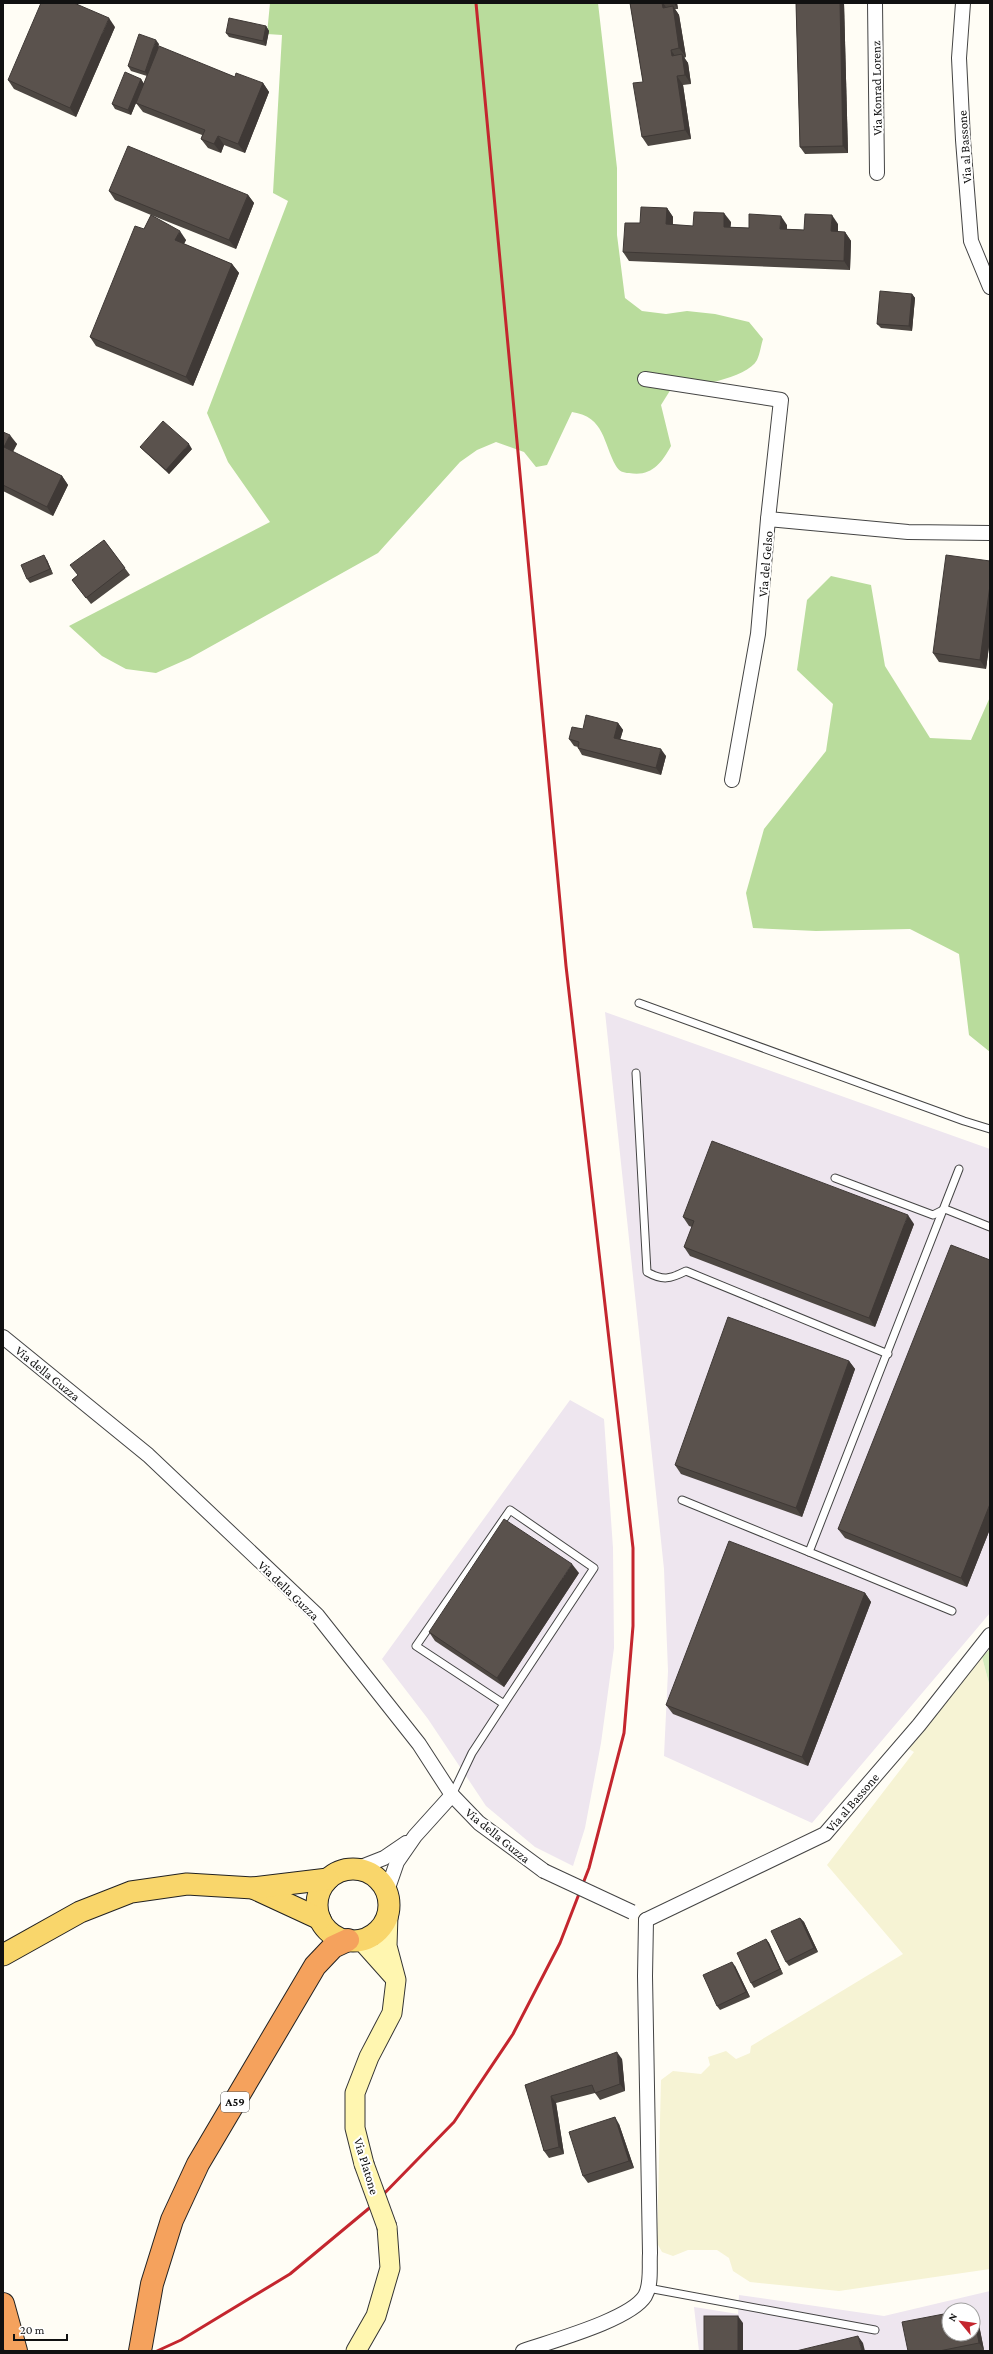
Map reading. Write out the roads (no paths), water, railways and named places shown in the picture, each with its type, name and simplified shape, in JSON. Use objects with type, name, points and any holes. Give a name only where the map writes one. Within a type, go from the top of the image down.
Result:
[{"type":"highway","name":"A59","points":[[140,2351],[152,2284],[172,2220],[198,2164],[315,1966],[333,1947],[354,1940]]},
{"type":"highway","points":[[3,2304],[14,2343]]},
{"type":"main road","points":[[3,1955],[80,1912],[131,1892],[187,1884],[253,1888],[328,1879],[346,1869],[356,1869],[375,1876],[387,1892],[389,1903],[388,1915],[378,1931],[354,1940],[331,1933],[320,1919],[318,1909],[318,1898],[328,1879]]},
{"type":"main road","points":[[253,1888],[320,1919]]},
{"type":"street","name":"Via Konrad Lorenz","points":[[875,3],[877,173]]},
{"type":"street","name":"Via al Bassone","points":[[964,3],[959,58],[963,140],[971,241],[990,287]]},
{"type":"street","points":[[645,379],[780,400],[768,519]]},
{"type":"street","name":"Via del Gelso","points":[[732,780],[758,634],[768,519],[908,532],[990,533]]},
{"type":"street","name":"Via della Guzza","points":[[3,1337],[148,1455],[317,1615],[419,1744],[452,1795],[479,1823],[544,1871],[646,1920]]},
{"type":"street","name":"Via al Bassone","points":[[646,1920],[825,1834],[919,1725],[990,1635]]},
{"type":"street","points":[[387,1892],[397,1862],[415,1836],[452,1795]]},
{"type":"street","points":[[356,1869],[384,1858],[415,1836]]},
{"type":"street","name":"Via Platone","points":[[360,2350],[376,2316],[390,2268],[387,2227],[364,2164],[356,2128],[355,2093],[369,2057],[392,2013],[396,1980],[387,1946],[388,1915]]},
{"type":"street","points":[[523,2351],[604,2322],[631,2310],[645,2296],[648,2288],[650,2253],[645,1976],[646,1920]]},
{"type":"street","points":[[354,1940],[396,1980]]},
{"type":"lane","points":[[639,1003],[964,1121],[990,1129]]},
{"type":"lane","points":[[636,1073],[647,1272],[659,1278],[672,1277],[686,1271],[888,1354]]},
{"type":"lane","points":[[809,1552],[945,1209],[959,1169]]},
{"type":"lane","points":[[835,1178],[933,1215],[945,1209],[990,1227]]},
{"type":"lane","points":[[682,1500],[952,1611]]},
{"type":"lane","points":[[452,1795],[472,1753],[594,1568],[510,1510],[416,1646],[504,1704]]},
{"type":"lane","points":[[648,2288],[876,2330]]},
{"type":"railway","points":[[157,2351],[181,2340],[290,2274],[373,2205],[454,2122],[513,2034],[560,1943],[589,1868],[624,1733],[633,1626],[633,1548],[566,966],[476,3]]}]
